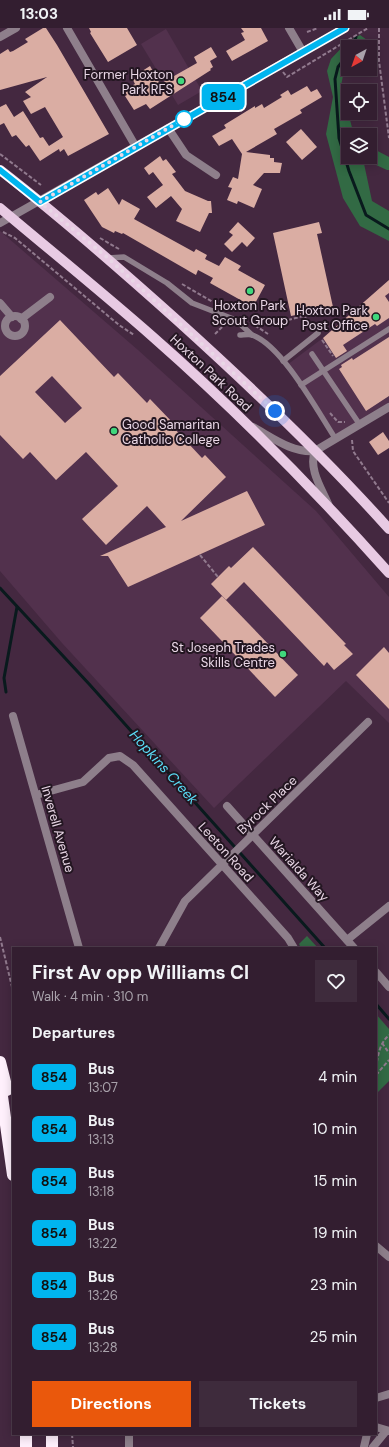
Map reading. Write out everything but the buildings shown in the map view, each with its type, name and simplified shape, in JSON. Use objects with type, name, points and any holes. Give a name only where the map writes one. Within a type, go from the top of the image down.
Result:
[{"type":"highway","points":[[0,1062],[12,1111]]},
{"type":"highway","points":[[0,1082],[12,1168]]},
{"type":"highway","points":[[26,1435],[26,1447]]},
{"type":"highway","points":[[52,1435],[52,1447]]},
{"type":"main road","name":"Hoxton Park Road","points":[[0,170],[108,258],[232,370],[315,451],[389,529]]},
{"type":"main road","name":"Hoxton Park Road","points":[[0,208],[154,337],[331,509],[389,572]]},
{"type":"street","points":[[0,37],[16,28]]},
{"type":"street","points":[[67,28],[136,147]]},
{"type":"street","points":[[289,28],[303,52]]},
{"type":"street","points":[[0,223],[40,202],[345,28]]},
{"type":"street","points":[[168,128],[186,155],[216,175]]},
{"type":"street","points":[[21,319],[50,297]]},
{"type":"street","points":[[0,303],[12,317],[21,319],[24,324],[23,331],[19,335],[12,335],[7,332],[5,326],[7,320],[12,317]]},
{"type":"street","points":[[242,421],[295,449],[315,451],[389,407]]},
{"type":"street","points":[[315,451],[312,458],[313,467],[331,509]]},
{"type":"street","name":"Inverell Avenue","points":[[13,716],[79,947]]},
{"type":"street","name":"Byrock Place","points":[[160,947],[185,901],[368,722]]},
{"type":"street","name":"Leeton Road","points":[[36,795],[83,782],[108,758],[120,756],[132,764],[288,938],[293,947]]},
{"type":"street","name":"Warialda Way","points":[[227,806],[353,947]]},
{"type":"street","points":[[347,940],[389,906]]},
{"type":"street","points":[[377,973],[389,987]]},
{"type":"street","points":[[377,1247],[389,1257]]},
{"type":"street","points":[[373,1447],[388,1431],[377,1427]]},
{"type":"street","points":[[129,1435],[129,1447]]},
{"type":"street","points":[[364,1447],[367,1435]]},
{"type":"lane","points":[[108,258],[124,257],[167,283],[192,303],[236,320],[252,335],[274,350],[300,385],[335,438]]},
{"type":"lane","points":[[300,385],[389,329]]},
{"type":"lane","points":[[283,361],[318,333]]},
{"type":"lane","points":[[240,336],[252,335]]},
{"type":"lane","points":[[312,354],[360,424]]},
{"type":"path","points":[[307,32],[318,28]]},
{"type":"path","points":[[279,65],[287,77],[368,28]]},
{"type":"path","points":[[379,28],[379,61],[389,138]]},
{"type":"path","points":[[0,154],[41,185]]},
{"type":"path","points":[[0,229],[8,236],[15,238],[119,325],[136,336]]},
{"type":"path","points":[[215,334],[227,322]]},
{"type":"path","points":[[355,438],[352,440],[353,451],[389,503]]},
{"type":"path","points":[[200,555],[218,577]]},
{"type":"path","points":[[0,937],[12,987]]},
{"type":"path","points":[[377,1064],[382,1042],[389,1035]]},
{"type":"path","points":[[382,1042],[389,1053]]},
{"type":"path","points":[[377,1073],[389,1060]]},
{"type":"path","points":[[72,1435],[73,1447]]},
{"type":"shaded area","points":[[166,29],[202,91],[178,105],[141,44]]},
{"type":"shaded area","name":"Good Samaritan Catholic College","points":[[0,231],[138,350],[316,511],[389,597],[389,723],[346,681],[214,808],[62,643],[0,571]]},
{"type":"shaded area","points":[[389,280],[389,407],[335,438],[287,365],[323,338]]},
{"type":"green space","points":[[360,35],[367,40],[351,40]]},
{"type":"green space","points":[[341,48],[341,76],[343,76],[341,84],[341,120],[350,120],[352,128],[341,128],[341,164],[364,164],[372,201],[389,211],[389,241],[360,226],[343,198],[326,134],[333,97],[327,71],[331,59]]},
{"type":"green space","points":[[377,151],[389,157],[389,170],[374,164],[377,164]]},
{"type":"green space","points":[[307,936],[317,947],[300,947],[299,944]]},
{"type":"green space","points":[[377,1015],[389,1029],[389,1081],[377,1093]]},
{"type":"waterway","points":[[341,63],[338,67],[335,79],[339,138],[349,171],[366,215],[389,229]]},
{"type":"waterway","name":"Hopkins Creek","points":[[0,588],[90,685],[324,947]]},
{"type":"waterway","points":[[6,692],[4,678],[17,607]]},
{"type":"waterway","name":"Hopkins Creek","points":[[377,1005],[389,1019]]},
{"type":"bus line","name":"854","points":[[0,170],[40,202],[345,28]]},
{"type":"place","name":"Former Hoxton Park RFS","points":[[181,81]]},
{"type":"place","name":"Hoxton Park Scout Group","points":[[250,291]]},
{"type":"place","name":"Hoxton Park Post Office","points":[[376,317]]},
{"type":"place","name":"Good Samaritan Catholic College","points":[[114,431]]},
{"type":"place","name":"St Joseph Trades Skills Centre","points":[[283,654]]},
{"type":"route","points":[[184,119],[40,202],[108,258],[275,411]]}]
